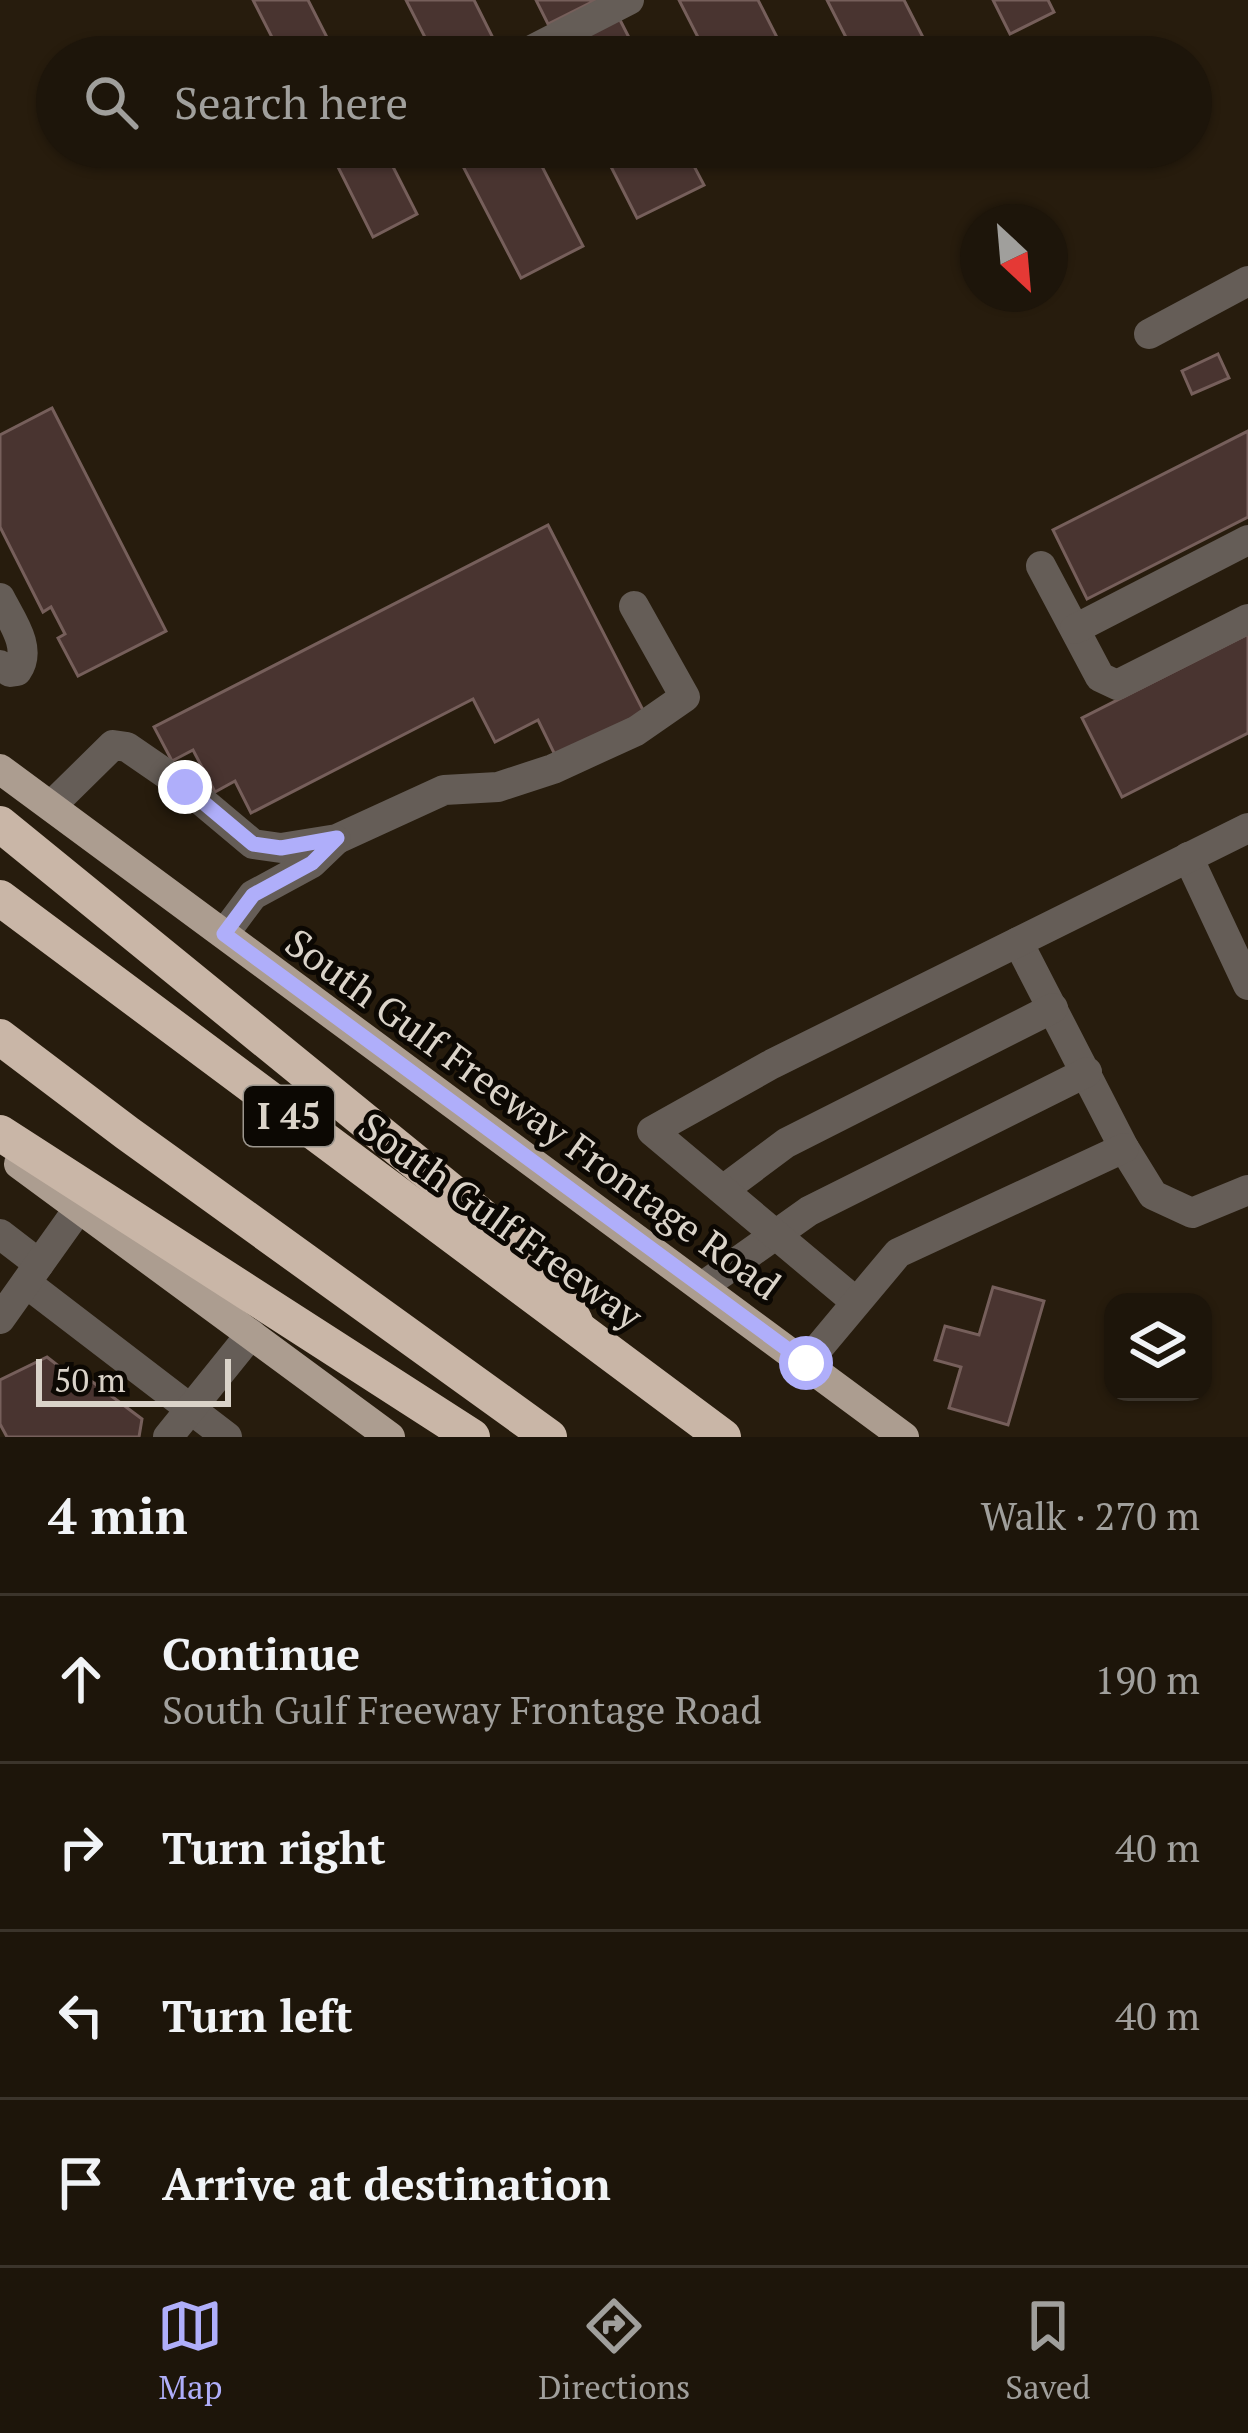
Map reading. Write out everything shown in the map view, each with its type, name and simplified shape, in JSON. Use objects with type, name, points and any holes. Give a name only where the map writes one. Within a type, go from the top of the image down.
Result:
[{"type":"highway","points":[[0,824],[549,1271],[580,1331]]},
{"type":"highway","name":"South Gulf Freeway","points":[[0,898],[723,1437]]},
{"type":"highway","name":"I 45","points":[[0,1037],[549,1437]]},
{"type":"highway","points":[[0,1133],[472,1437]]},
{"type":"main road","name":"South Gulf Freeway Frontage Road","points":[[0,769],[904,1437]]},
{"type":"main road","points":[[0,1150],[390,1437]]},
{"type":"street","points":[[559,36],[629,0]]},
{"type":"street","points":[[1149,334],[1248,281]]},
{"type":"street","points":[[1075,629],[1248,540]]},
{"type":"street","points":[[1041,566],[1100,676],[1117,686],[1248,619]]},
{"type":"street","points":[[0,598],[25,651],[17,671],[0,664]]},
{"type":"street","points":[[50,806],[113,745],[127,746],[253,844],[281,848],[337,838],[444,790],[498,787],[553,769],[636,731],[685,697],[634,607]]},
{"type":"street","points":[[856,1303],[652,1131],[772,1064],[1248,828]]},
{"type":"street","points":[[224,934],[253,895],[312,863],[337,838]]},
{"type":"street","points":[[1188,857],[1248,985]]},
{"type":"street","points":[[1018,942],[1153,1196],[1192,1213],[1248,1190]]},
{"type":"street","points":[[723,1190],[786,1143],[1053,1008]]},
{"type":"street","points":[[702,1287],[809,1211],[1087,1072]]},
{"type":"street","points":[[806,1363],[898,1253],[1124,1148]]},
{"type":"street","points":[[0,1319],[79,1208]]},
{"type":"street","points":[[0,1234],[32,1274],[227,1437]]},
{"type":"street","points":[[168,1437],[250,1334]]},
{"type":"building","points":[[253,0],[308,0],[326,36],[271,36]]},
{"type":"building","points":[[406,0],[474,0],[492,36],[424,36]]},
{"type":"building","points":[[536,0],[596,0],[548,24]]},
{"type":"building","points":[[679,0],[758,0],[776,36],[697,36]]},
{"type":"building","points":[[827,0],[904,0],[922,36],[845,36]]},
{"type":"building","points":[[993,0],[1048,0],[1054,12],[1010,34]]},
{"type":"building","points":[[619,18],[628,36],[584,36]]},
{"type":"building","points":[[338,168],[394,168],[417,214],[373,237]]},
{"type":"building","points":[[464,168],[543,168],[583,246],[521,278]]},
{"type":"building","points":[[612,168],[695,168],[704,185],[637,218]]},
{"type":"building","points":[[1218,354],[1229,378],[1192,394],[1182,371]]},
{"type":"building","points":[[52,408],[166,631],[78,676],[58,638],[65,634],[51,607],[43,612],[0,527],[0,435]]},
{"type":"building","points":[[1248,431],[1248,517],[1087,599],[1053,530]]},
{"type":"building","points":[[548,525],[644,712],[556,757],[538,720],[495,742],[473,699],[251,813],[235,781],[215,792],[193,750],[172,761],[154,727]]},
{"type":"building","points":[[1248,634],[1248,733],[1122,797],[1082,718]]},
{"type":"building","points":[[993,1287],[1044,1301],[1008,1425],[949,1408],[961,1367],[935,1360],[945,1326],[979,1335]]},
{"type":"building","points":[[47,1357],[79,1382],[86,1377],[142,1419],[139,1437],[7,1437],[0,1424],[0,1380]]},
{"type":"route","points":[[185,787],[253,844],[281,848],[337,838],[312,863],[253,895],[224,934],[806,1363]]}]
